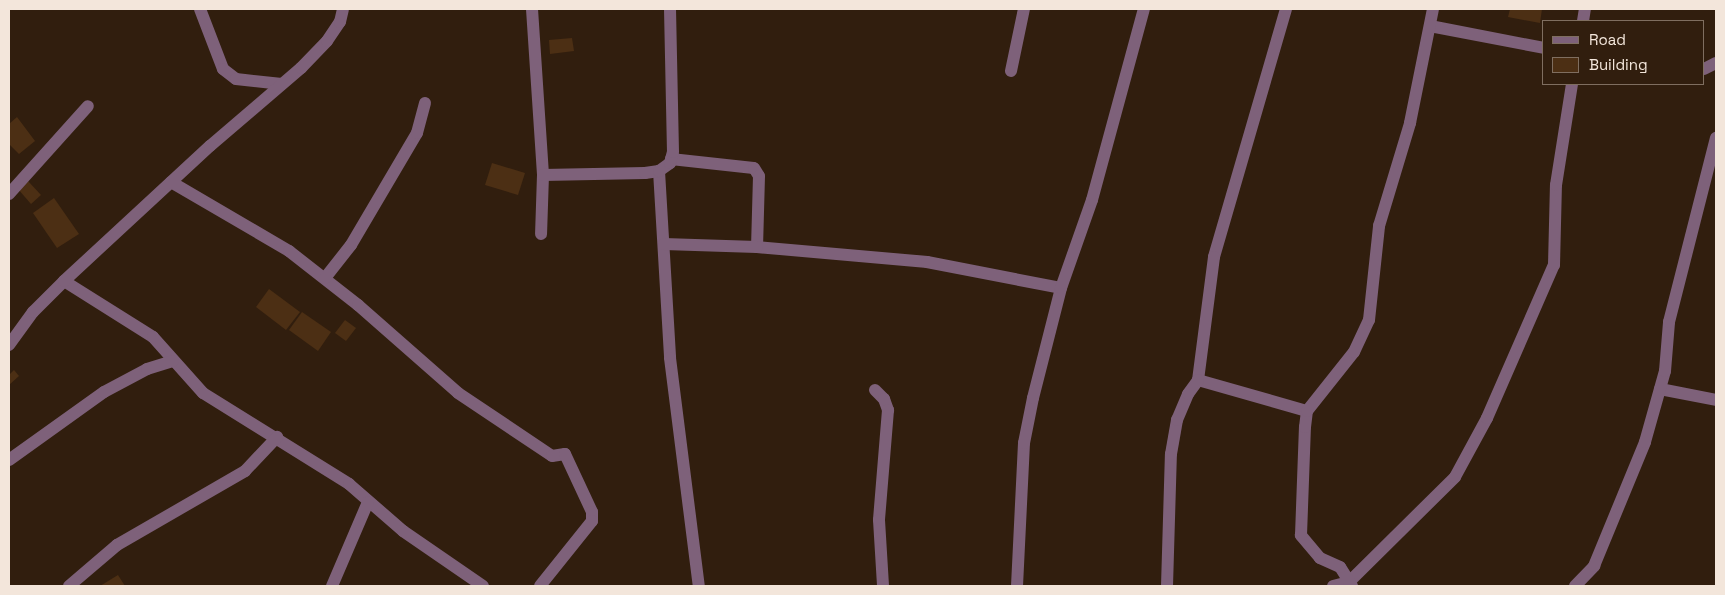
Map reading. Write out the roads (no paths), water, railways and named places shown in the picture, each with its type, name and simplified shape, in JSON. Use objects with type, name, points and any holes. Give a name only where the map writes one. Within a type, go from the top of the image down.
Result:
[{"type":"street","points":[[200,9],[223,69],[236,79],[282,84]]},
{"type":"street","points":[[9,345],[33,312],[64,281],[327,41],[340,22],[343,9]]},
{"type":"street","points":[[532,9],[543,176],[541,234]]},
{"type":"street","points":[[543,176],[660,171],[671,159],[670,9]]},
{"type":"street","points":[[1011,71],[1024,9]]},
{"type":"street","points":[[1017,586],[1024,444],[1061,288],[1095,190],[1144,9]]},
{"type":"street","points":[[1167,586],[1171,454],[1178,420],[1188,394],[1198,380],[1214,257],[1286,9]]},
{"type":"street","points":[[1350,584],[1340,567],[1320,558],[1301,535],[1308,411],[1354,352],[1368,320],[1379,226],[1410,123],[1433,9]]},
{"type":"street","points":[[1430,26],[1542,48]]},
{"type":"street","points":[[1333,586],[1350,584],[1455,477],[1488,418],[1543,298],[1554,266],[1556,185],[1572,85]]},
{"type":"street","points":[[325,278],[351,245],[417,133],[425,103]]},
{"type":"street","points":[[9,194],[88,106]]},
{"type":"street","points":[[1575,586],[1594,566],[1646,442],[1665,371],[1669,322],[1716,138]]},
{"type":"street","points":[[671,159],[754,168],[758,176],[757,247]]},
{"type":"street","points":[[660,171],[670,358],[699,586]]},
{"type":"street","points":[[171,182],[289,251],[325,278],[458,393],[552,456],[565,454],[592,512],[592,521],[540,586]]},
{"type":"street","points":[[664,244],[757,247],[927,262],[1061,288]]},
{"type":"street","points":[[64,281],[153,337],[203,393],[277,437],[349,484],[403,531],[482,586]]},
{"type":"street","points":[[9,460],[104,392],[147,369],[173,361]]},
{"type":"street","points":[[1198,380],[1308,411]]},
{"type":"street","points":[[1660,389],[1716,400]]},
{"type":"street","points":[[874,390],[884,399],[888,410],[879,520],[883,586]]},
{"type":"street","points":[[69,586],[117,545],[245,471],[277,437]]},
{"type":"street","points":[[332,586],[368,502]]}]
